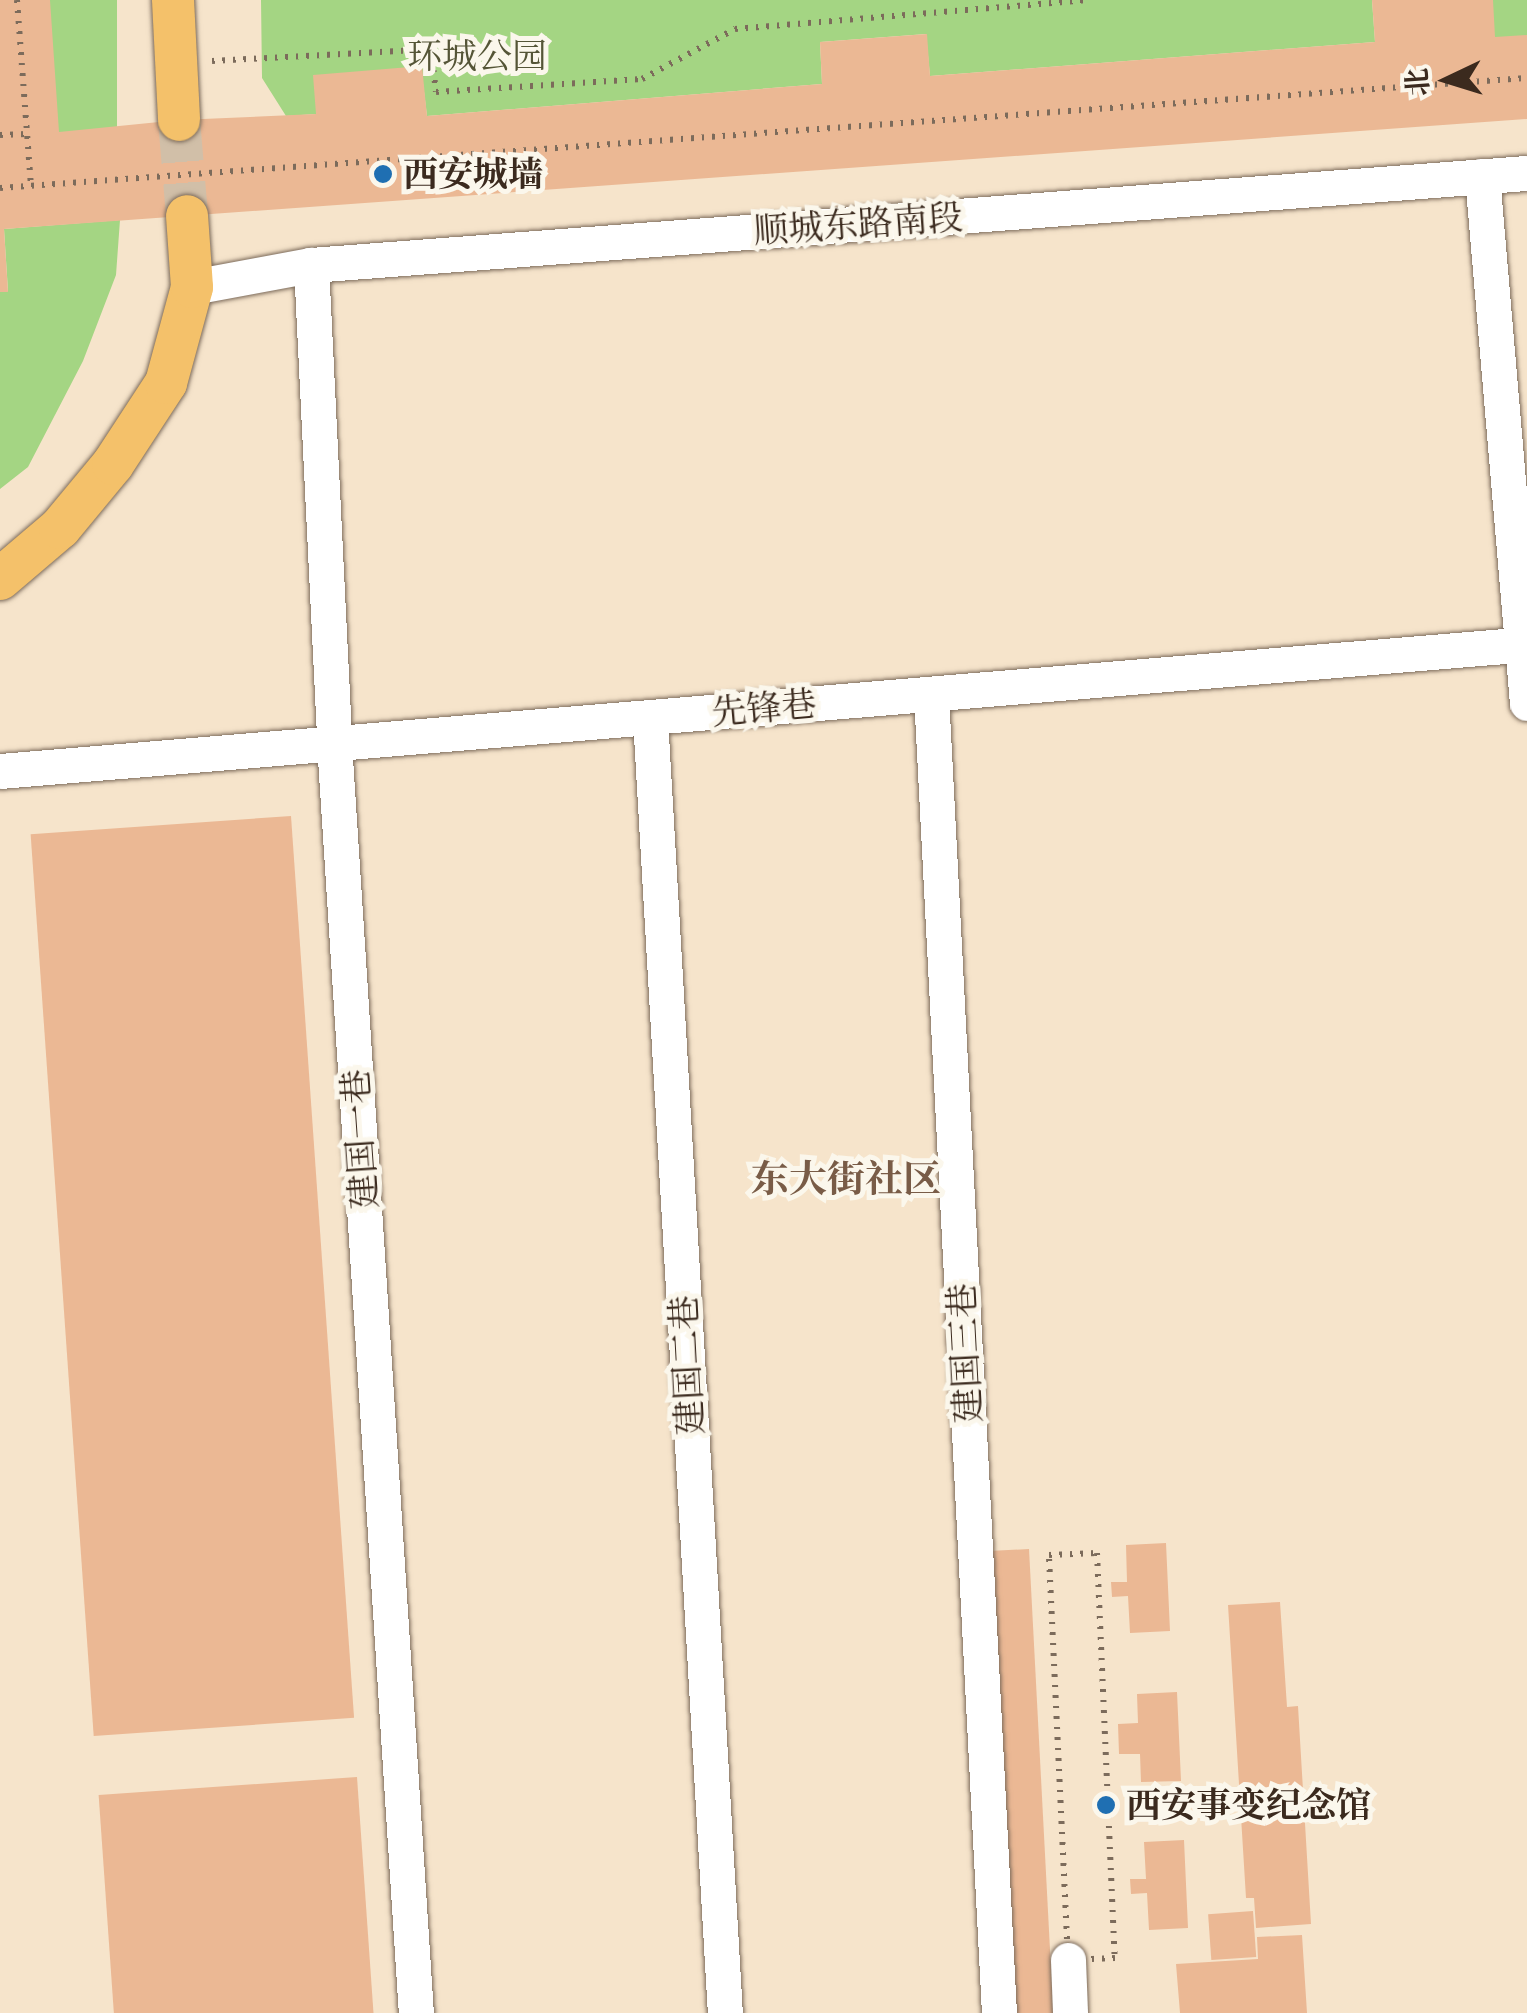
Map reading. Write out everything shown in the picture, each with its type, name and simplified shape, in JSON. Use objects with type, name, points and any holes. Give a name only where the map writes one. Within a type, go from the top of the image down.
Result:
[{"type":"main road","points":[[174,0],[179,120]]},
{"type":"main road","points":[[0,579],[60,528],[114,464],[166,383],[192,287],[187,216]]},
{"type":"street","name":"顺城东路南段","points":[[192,287],[310,265],[1527,173]]},
{"type":"street","points":[[1482,176],[1527,704]]},
{"type":"street","name":"建国一巷","points":[[310,265],[334,744],[416,2013]]},
{"type":"street","name":"先锋巷","points":[[0,771],[1524,645]]},
{"type":"street","name":"建国三巷","points":[[931,694],[999,2013]]},
{"type":"street","name":"建国二巷","points":[[650,718],[724,2013]]},
{"type":"street","points":[[1068,1960],[1070,2013]]},
{"type":"path","points":[[18,0],[31,186]]},
{"type":"path","points":[[178,63],[431,49],[436,92],[642,79],[735,30],[1088,0]]},
{"type":"path","points":[[0,188],[1527,78]]},
{"type":"path","points":[[0,135],[27,134]]},
{"type":"path","points":[[1097,1553],[1115,1958],[1068,1960],[1049,1555],[1097,1553]]},
{"type":"green space","points":[[50,0],[117,0],[117,132],[50,132]]},
{"type":"green space","name":"环城公园","points":[[261,0],[1372,0],[1375,42],[930,76],[926,34],[820,42],[822,84],[427,116],[421,67],[316,114],[286,116],[262,78]]},
{"type":"green space","points":[[1493,0],[1527,0],[1527,37],[1493,37]]},
{"type":"green space","points":[[120,220],[116,275],[83,361],[28,467],[0,489],[0,292],[8,291],[4,229]]},
{"type":"building","name":"西安城墙","points":[[0,0],[50,0],[59,132],[179,120],[316,114],[313,75],[422,66],[427,116],[822,84],[820,42],[927,34],[930,76],[1375,42],[1372,0],[1493,0],[1495,37],[1527,35],[1527,119],[4,229],[8,292],[0,292]]},
{"type":"building","points":[[291,816],[354,1718],[94,1736],[31,834]]},
{"type":"building","points":[[1166,1543],[1170,1631],[1130,1633],[1128,1596],[1112,1597],[1111,1582],[1127,1582],[1126,1545]]},
{"type":"building","points":[[1029,1549],[1053,2013],[1013,2013],[989,1551]]},
{"type":"building","points":[[1280,1602],[1287,1707],[1298,1706],[1311,1924],[1256,1928],[1254,1898],[1246,1898],[1228,1605]]},
{"type":"building","points":[[1177,1692],[1181,1781],[1141,1782],[1140,1754],[1119,1754],[1118,1724],[1138,1723],[1137,1694]]},
{"type":"building","points":[[357,1777],[374,2013],[114,2013],[99,1795]]},
{"type":"building","points":[[1184,1840],[1188,1928],[1149,1930],[1147,1893],[1131,1894],[1130,1879],[1146,1879],[1144,1842]]},
{"type":"building","points":[[1253,1911],[1256,1957],[1211,1960],[1208,1914]]},
{"type":"building","points":[[1302,1935],[1307,2013],[1180,2013],[1176,1964],[1258,1959],[1257,1937]]},
{"type":"tunnel","points":[[179,120],[187,216]]},
{"type":"place","name":"西安城墙","points":[[383,174]]},
{"type":"place","name":"西安事变纪念馆","points":[[1106,1805]]},
{"type":"district","name":"东大街社区","points":[[846,1179]]}]
